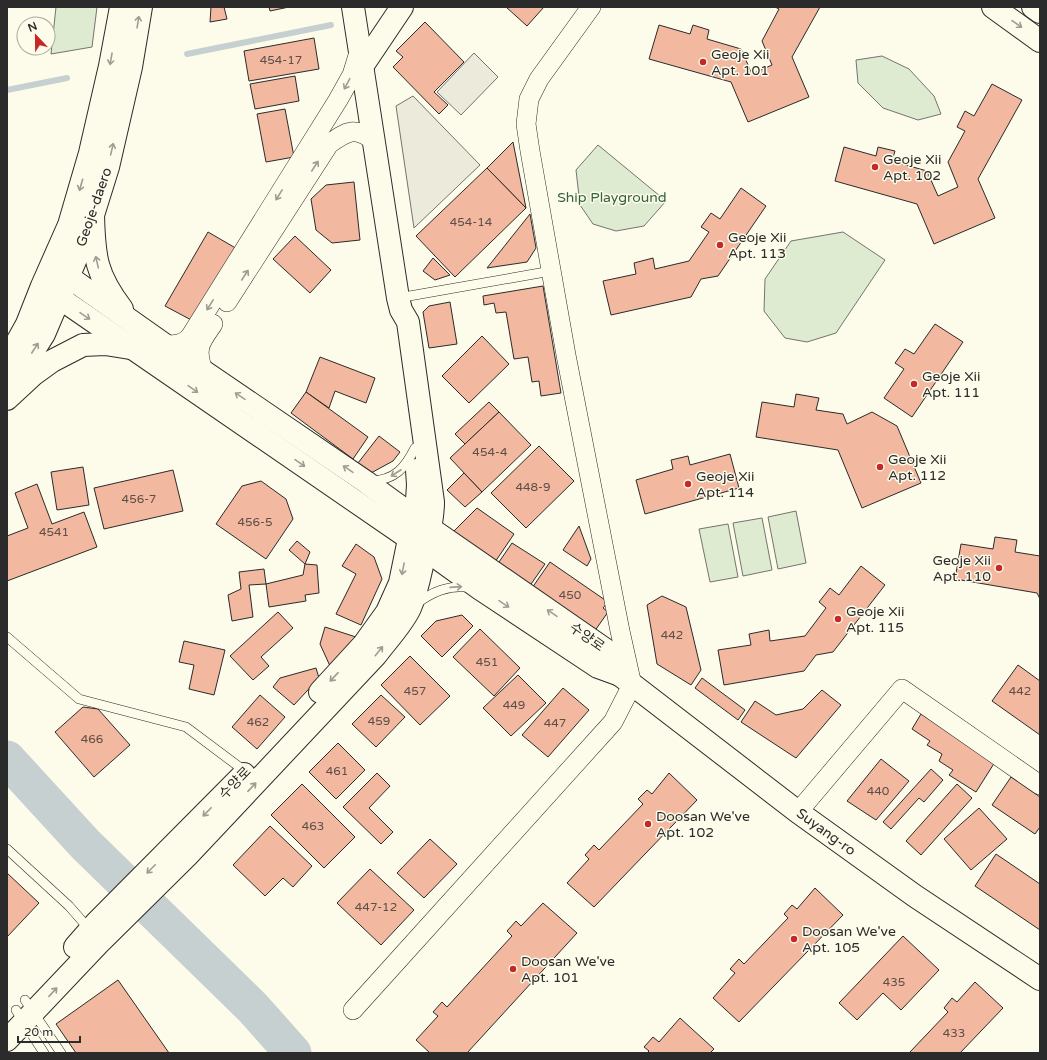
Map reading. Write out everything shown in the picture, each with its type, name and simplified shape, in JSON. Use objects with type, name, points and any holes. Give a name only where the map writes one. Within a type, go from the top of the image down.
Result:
[{"type":"street","name":"Geoje-daero","points":[[8,359],[27,324],[69,225],[90,153],[110,66],[121,7]]},
{"type":"street","name":"Geoje-daero","points":[[7,393],[44,334],[60,299],[93,215],[108,167],[131,67],[141,7]]},
{"type":"street","points":[[42,286],[422,539],[433,514],[432,495],[408,322],[399,304],[353,7]]},
{"type":"street","points":[[165,345],[184,343],[190,337],[338,100],[361,56],[402,7]]},
{"type":"street","points":[[353,1010],[613,722],[626,680],[614,601],[566,355],[526,124],[529,100],[539,79],[591,7]]},
{"type":"street","points":[[993,7],[1040,40]]},
{"type":"street","points":[[1033,7],[1040,12]]},
{"type":"street","points":[[203,370],[199,356],[200,344],[329,144],[340,136],[356,131],[366,134],[374,141]]},
{"type":"street","points":[[93,215],[94,244],[99,271],[110,294],[130,320]]},
{"type":"street","points":[[51,265],[165,345],[366,482],[413,517]]},
{"type":"street","name":"수양로","points":[[399,304],[397,324],[415,448],[418,485],[417,500],[413,517],[422,539],[479,588],[598,667],[626,680]]},
{"type":"street","points":[[7,399],[52,361],[84,345],[105,344],[134,348]]},
{"type":"street","name":"수양로","points":[[422,539],[609,652],[626,680]]},
{"type":"street","name":"수양로","points":[[7,1040],[21,1013],[97,930],[183,849],[376,655],[396,630],[410,608],[417,588],[422,539]]},
{"type":"street","name":"수양로","points":[[183,849],[246,772],[364,644],[387,612],[422,539]]},
{"type":"street","name":"Suyang-ro","points":[[626,680],[798,812],[915,896],[1040,979]]},
{"type":"street","points":[[798,812],[902,689],[1040,785]]},
{"type":"lane","points":[[399,304],[551,271]]},
{"type":"lane","points":[[366,482],[382,481],[398,472],[407,464],[415,448]]},
{"type":"lane","points":[[410,608],[425,597],[448,588],[458,586],[479,588]]},
{"type":"lane","points":[[7,637],[79,698],[186,727],[246,772]]},
{"type":"lane","points":[[7,849],[97,930]]},
{"type":"lane","points":[[21,1013],[44,1053]]},
{"type":"lane","points":[[21,1013],[61,1053]]},
{"type":"green space","points":[[56,7],[97,7],[92,47],[56,53]]},
{"type":"green space","points":[[882,56],[909,69],[934,96],[941,114],[918,120],[883,108],[858,83],[856,60]]},
{"type":"green space","name":"Ship Playground","points":[[598,145],[666,201],[644,226],[616,231],[593,224],[580,205],[576,170]]},
{"type":"green space","points":[[843,232],[885,260],[836,333],[807,342],[785,338],[764,311],[765,279],[791,241]]},
{"type":"green space","points":[[796,511],[806,563],[778,569],[768,517]]},
{"type":"green space","points":[[762,518],[772,570],[743,576],[733,523]]},
{"type":"green space","points":[[728,524],[738,577],[710,582],[699,529]]},
{"type":"shaded area","points":[[474,53],[498,77],[461,115],[437,92]]},
{"type":"shaded area","points":[[413,96],[480,165],[414,228],[396,106]]},
{"type":"building","points":[[211,7],[224,7],[227,19],[210,22]]},
{"type":"building","points":[[269,7],[289,7],[270,11]]},
{"type":"building","points":[[506,7],[544,7],[527,26]]},
{"type":"building","name":"Geoje Xii Apt. 101","points":[[775,7],[820,7],[792,57],[809,97],[748,122],[731,82],[649,59],[659,25],[690,34],[693,25],[709,30],[707,39],[741,49],[752,74],[772,65],[762,41],[779,9]]},
{"type":"building","points":[[425,22],[464,62],[434,92],[448,105],[439,114],[393,67],[403,57],[396,51]]},
{"type":"building","points":[[314,38],[319,69],[249,81],[244,51]]},
{"type":"building","points":[[295,76],[299,101],[255,109],[250,84]]},
{"type":"building","name":"Geoje Xii Apt. 102","points":[[992,84],[1022,100],[978,179],[995,218],[934,244],[917,204],[835,181],[844,147],[876,156],[878,147],[895,151],[892,161],[927,171],[938,196],[958,187],[948,162],[965,131],[957,127],[965,111],[974,116]]},
{"type":"building","points":[[285,109],[294,157],[266,162],[257,114]]},
{"type":"building","points":[[513,142],[526,208],[487,168]]},
{"type":"building","points":[[487,168],[526,208],[455,277],[416,236]]},
{"type":"building","points":[[354,182],[360,240],[332,243],[316,230],[311,199],[326,185]]},
{"type":"building","name":"Geoje Xii Apt. 113","points":[[741,188],[766,206],[718,276],[701,279],[691,297],[611,315],[603,281],[636,274],[634,263],[653,258],[655,269],[689,261],[709,232],[701,227],[711,213],[720,219]]},
{"type":"building","points":[[530,214],[536,248],[527,262],[487,268]]},
{"type":"building","points":[[208,232],[239,250],[195,322],[165,306]]},
{"type":"building","points":[[295,236],[331,270],[310,293],[273,259]]},
{"type":"building","points":[[433,258],[450,275],[435,280],[423,271]]},
{"type":"building","points":[[543,286],[561,393],[541,396],[539,381],[532,382],[528,357],[514,359],[506,312],[496,313],[494,303],[484,305],[483,296]]},
{"type":"building","points":[[450,302],[457,344],[429,348],[423,312],[429,306]]},
{"type":"building","name":"Geoje Xii Apt. 111","points":[[935,324],[963,342],[912,417],[884,398],[904,369],[895,363],[905,349],[914,354]]},
{"type":"building","points":[[482,336],[509,364],[469,403],[442,376]]},
{"type":"building","points":[[320,357],[375,378],[366,403],[335,391],[329,408],[306,392]]},
{"type":"building","points":[[306,392],[368,437],[353,459],[291,413]]},
{"type":"building","name":"Geoje Xii Apt. 112","points":[[796,394],[819,398],[816,410],[843,414],[847,424],[872,412],[897,426],[921,483],[862,508],[838,450],[756,437],[762,402],[794,407]]},
{"type":"building","points":[[489,402],[499,412],[465,444],[455,434]]},
{"type":"building","points":[[499,412],[531,445],[482,492],[450,458]]},
{"type":"building","points":[[379,436],[400,452],[393,461],[371,473],[358,463]]},
{"type":"building","points":[[539,446],[574,481],[526,528],[491,493]]},
{"type":"building","name":"Geoje Xii Apt. 114","points":[[730,454],[739,488],[645,514],[636,480],[673,469],[671,460],[688,456],[690,465]]},
{"type":"building","points":[[83,467],[89,505],[57,510],[51,472]]},
{"type":"building","points":[[173,470],[183,511],[104,529],[94,488]]},
{"type":"building","points":[[464,473],[482,492],[465,507],[447,490]]},
{"type":"building","points":[[261,481],[286,499],[293,519],[266,559],[216,524],[242,486]]},
{"type":"building","points":[[37,484],[52,524],[84,512],[97,547],[7,581],[7,536],[28,528],[15,493]]},
{"type":"building","points":[[477,508],[514,534],[493,565],[449,536]]},
{"type":"building","points":[[579,526],[591,559],[587,566],[563,550]]},
{"type":"building","name":"Geoje Xii Apt. 110","points":[[995,537],[1017,540],[1015,552],[1040,556],[1040,599],[1037,593],[955,579],[961,544],[993,549]]},
{"type":"building","points":[[297,541],[310,552],[305,564],[289,550]]},
{"type":"building","points":[[512,543],[545,564],[529,587],[497,565]]},
{"type":"building","points":[[356,544],[374,557],[382,579],[361,625],[336,614],[356,574],[342,566]]},
{"type":"building","points":[[550,562],[608,602],[603,608],[608,612],[594,632],[532,588]]},
{"type":"building","points":[[305,564],[317,565],[319,593],[305,595],[306,601],[269,607],[266,584],[303,575]]},
{"type":"building","name":"Geoje Xii Apt. 115","points":[[861,566],[885,585],[833,652],[816,655],[804,671],[724,685],[718,650],[751,645],[749,634],[769,630],[770,641],[805,636],[826,608],[819,602],[830,588],[839,595]]},
{"type":"building","points":[[264,569],[266,584],[249,585],[253,617],[232,621],[228,595],[241,589],[239,572]]},
{"type":"building","points":[[662,596],[686,607],[701,670],[691,685],[657,664],[647,605]]},
{"type":"building","points":[[278,612],[293,628],[261,657],[269,666],[253,680],[230,656]]},
{"type":"building","points":[[462,615],[473,626],[442,657],[421,636],[436,621]]},
{"type":"building","points":[[325,627],[356,637],[330,666],[320,644]]},
{"type":"building","points":[[480,629],[520,668],[494,696],[453,657]]},
{"type":"building","points":[[184,641],[225,650],[214,695],[189,689],[194,665],[179,662]]},
{"type":"building","points":[[410,656],[450,696],[420,725],[381,685]]},
{"type":"building","points":[[1018,665],[1040,681],[1040,735],[992,701]]},
{"type":"building","points":[[316,668],[319,678],[294,705],[273,687],[280,678]]},
{"type":"building","points":[[518,675],[546,703],[511,736],[483,708]]},
{"type":"building","points":[[702,678],[745,710],[738,720],[695,688]]},
{"type":"building","points":[[563,688],[589,710],[548,757],[522,735]]},
{"type":"building","points":[[822,690],[841,705],[796,758],[741,722],[755,701],[776,715],[803,709]]},
{"type":"building","points":[[260,695],[285,717],[257,749],[232,727]]},
{"type":"building","points":[[381,695],[405,717],[376,747],[352,724]]},
{"type":"building","points":[[83,707],[98,709],[130,745],[94,777],[55,732]]},
{"type":"building","points":[[921,714],[995,762],[976,792],[949,775],[953,770],[939,761],[942,754],[927,745],[930,741],[912,729]]},
{"type":"building","points":[[338,743],[365,770],[336,799],[309,772]]},
{"type":"building","points":[[881,759],[909,781],[876,820],[847,801]]},
{"type":"building","points":[[931,769],[943,780],[924,802],[919,798],[891,829],[883,822]]},
{"type":"building","points":[[377,773],[390,786],[369,808],[393,832],[381,844],[343,807]]},
{"type":"building","name":"Doosan We've Apt. 102","points":[[669,773],[697,800],[594,907],[567,883],[589,859],[585,855],[594,845],[599,850],[643,804],[638,799],[647,790],[652,794]]},
{"type":"building","points":[[1011,777],[1040,797],[1040,827],[1035,834],[992,805]]},
{"type":"building","points":[[302,784],[355,837],[324,868],[271,815]]},
{"type":"building","points":[[957,784],[972,798],[921,855],[906,841]]},
{"type":"building","points":[[979,808],[1007,839],[971,870],[944,839]]},
{"type":"building","points":[[270,826],[312,866],[293,887],[283,878],[265,896],[233,865]]},
{"type":"building","points":[[430,839],[457,864],[424,898],[397,873]]},
{"type":"building","points":[[996,854],[1040,884],[1040,930],[975,886]]},
{"type":"building","points":[[370,869],[414,910],[381,945],[337,903]]},
{"type":"building","points":[[7,873],[39,903],[7,937]]},
{"type":"building","name":"Doosan We've Apt. 105","points":[[815,888],[843,915],[739,1022],[713,998],[735,973],[730,969],[739,959],[744,964],[788,918],[784,914],[792,905],[797,909]]},
{"type":"building","name":"Doosan We've Apt. 101","points":[[543,903],[577,933],[467,1053],[430,1053],[416,1040],[438,1016],[433,1012],[442,1002],[447,1007],[512,936],[507,931],[516,921],[521,926]]},
{"type":"building","points":[[903,936],[939,970],[901,1010],[883,993],[857,1020],[839,1003]]},
{"type":"building","points":[[118,980],[169,1053],[76,1053],[56,1024]]},
{"type":"building","points":[[975,982],[1003,1008],[960,1053],[909,1053],[948,1012],[944,1008],[952,998],[957,1002]]},
{"type":"building","points":[[680,1018],[714,1049],[710,1053],[647,1053],[649,1051],[644,1047],[653,1037],[659,1042]]},
{"type":"waterway","points":[[187,54],[331,25]]},
{"type":"waterway","points":[[7,90],[67,78]]},
{"type":"waterway","points":[[7,759],[85,844],[253,1008],[293,1053]]},
{"type":"place","name":"Geoje Xii Apt. 101","points":[[703,62]]},
{"type":"place","name":"Geoje Xii Apt. 102","points":[[875,167]]},
{"type":"place","name":"Geoje Xii Apt. 113","points":[[720,245]]},
{"type":"place","name":"Geoje Xii Apt. 111","points":[[914,384]]},
{"type":"place","name":"Geoje Xii Apt. 112","points":[[880,467]]},
{"type":"place","name":"Geoje Xii Apt. 114","points":[[688,484]]},
{"type":"place","name":"Geoje Xii Apt. 110","points":[[999,568]]},
{"type":"place","name":"Geoje Xii Apt. 115","points":[[838,619]]},
{"type":"place","name":"Doosan We've Apt. 102","points":[[648,824]]},
{"type":"place","name":"Doosan We've Apt. 105","points":[[794,939]]},
{"type":"place","name":"Doosan We've Apt. 101","points":[[513,969]]}]
